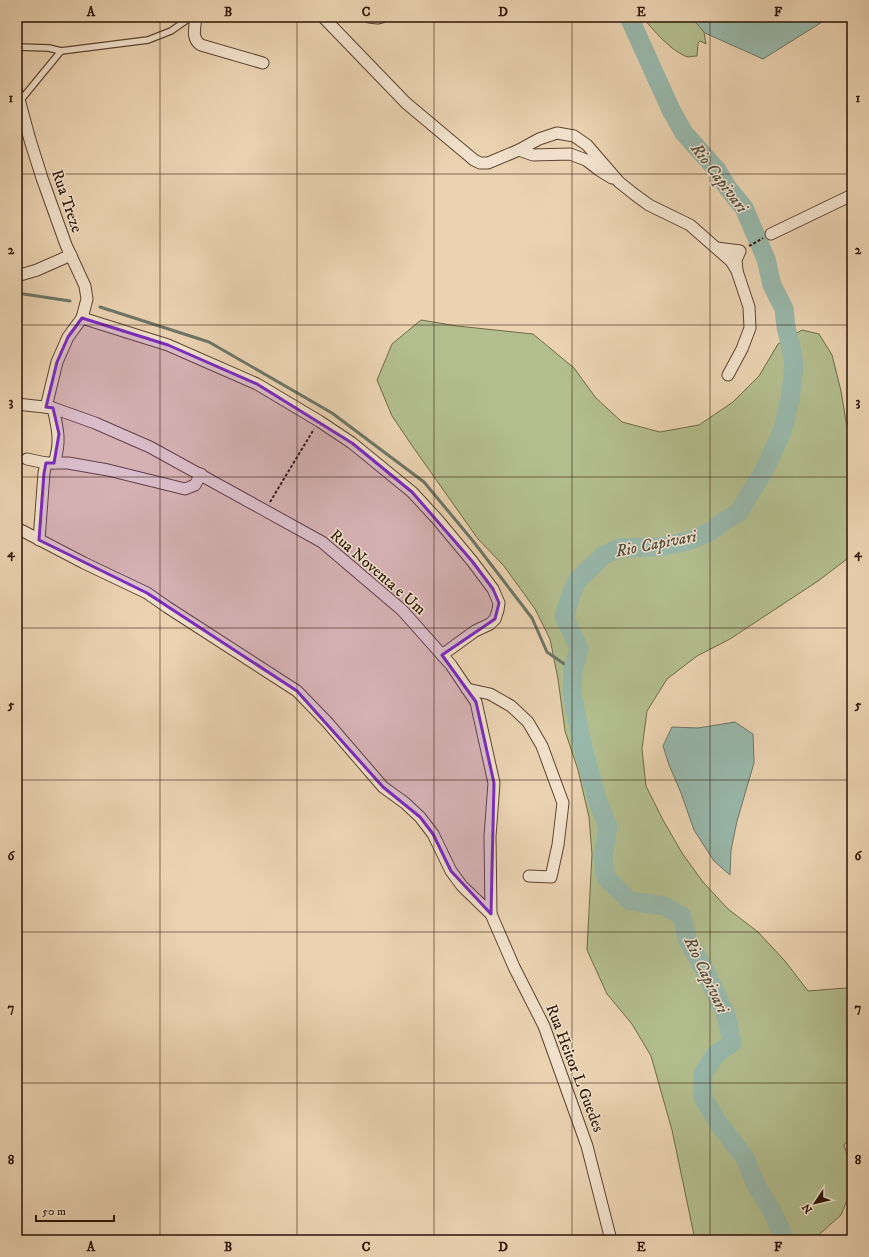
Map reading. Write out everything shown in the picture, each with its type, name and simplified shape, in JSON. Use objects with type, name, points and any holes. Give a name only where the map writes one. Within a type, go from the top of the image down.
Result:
[{"type":"street","points":[[196,17],[194,36],[196,42],[201,45],[263,63]]},
{"type":"street","points":[[323,17],[406,103],[474,160],[480,163],[488,163],[519,150],[539,139],[557,133],[574,136],[587,145],[619,182]]},
{"type":"street","points":[[369,17],[382,17]]},
{"type":"street","name":"Rua Treze","points":[[18,96],[42,178],[66,245],[85,286],[88,299],[82,318],[68,337],[57,362],[49,408]]},
{"type":"street","points":[[519,150],[533,155],[570,154],[586,160],[619,182],[649,205],[690,225],[731,261],[737,271],[749,307],[750,328],[742,349],[728,375]]},
{"type":"street","points":[[771,234],[852,195]]},
{"type":"street","points":[[717,248],[740,251],[736,260],[737,271]]},
{"type":"street","points":[[17,276],[37,270],[71,255]]},
{"type":"street","points":[[82,318],[175,348],[257,384],[319,421],[352,443],[412,492],[467,555],[493,589],[499,603],[495,619],[490,624],[475,631],[442,655]]},
{"type":"street","name":"Rua Noventa e Um","points":[[17,404],[49,408],[95,423],[150,447],[201,474],[322,542],[402,610],[451,665],[476,702],[494,783],[490,836],[491,914]]},
{"type":"street","points":[[39,540],[44,473],[57,454],[59,434],[49,408]]},
{"type":"street","points":[[27,459],[50,463],[68,463],[108,470],[184,489],[195,485],[201,474]]},
{"type":"street","points":[[17,528],[148,593],[167,608],[297,691],[327,722],[383,787],[405,803],[420,817],[433,834],[451,870],[462,886],[491,914]]},
{"type":"street","points":[[467,689],[490,694],[511,706],[528,722],[542,746],[563,803],[552,877],[528,876]]},
{"type":"street","name":"Rua Heitor L Guedes","points":[[491,914],[514,966],[544,1026],[587,1146],[612,1240]]},
{"type":"lane","points":[[17,47],[49,48],[61,52],[148,40],[171,31],[191,17]]},
{"type":"lane","points":[[18,96],[61,52]]},
{"type":"path","points":[[740,251],[771,234]]},
{"type":"path","points":[[266,510],[319,421]]},
{"type":"highlighted area","points":[[82,318],[168,345],[257,384],[352,443],[412,492],[472,561],[493,589],[499,603],[495,619],[442,655],[476,702],[494,783],[491,914],[451,871],[433,834],[420,817],[383,787],[297,691],[147,593],[39,540],[44,473],[46,463],[54,463],[59,434],[53,408],[46,407],[57,362],[68,337]]},
{"type":"green space","points":[[642,17],[696,17],[704,32],[706,44],[700,41],[698,43],[697,56],[688,57],[675,50],[663,40]]},
{"type":"green space","points":[[421,320],[457,326],[533,334],[574,368],[596,398],[622,422],[660,432],[699,425],[733,402],[759,376],[778,344],[802,330],[819,334],[832,355],[841,391],[847,427],[852,433],[852,551],[847,559],[818,581],[730,639],[697,656],[667,679],[647,711],[642,749],[646,786],[682,853],[703,882],[728,909],[758,932],[785,961],[808,991],[846,988],[852,986],[852,1135],[844,1145],[852,1171],[852,1188],[841,1215],[813,1240],[695,1240],[672,1130],[651,1056],[632,1024],[607,994],[587,950],[592,854],[589,817],[578,770],[565,731],[558,679],[550,639],[535,609],[504,566],[478,539],[392,416],[377,380],[392,344]]},
{"type":"shaded area","points":[[691,17],[830,17],[763,59],[705,33]]},
{"type":"shaded area","points":[[735,722],[753,734],[754,763],[737,821],[731,850],[730,875],[714,861],[694,830],[663,746],[672,727],[698,728]]},
{"type":"waterway","name":"Rio Capivari","points":[[629,17],[671,110],[684,133],[717,170],[727,187],[744,208],[766,259],[772,285],[784,309],[794,366],[790,400],[783,429],[764,471],[738,513],[724,521],[710,532],[688,541],[659,547],[620,548],[604,555],[577,581],[564,617],[579,648],[573,670],[572,693],[583,748],[597,799],[608,827],[603,857],[606,878],[630,901],[664,906],[682,916],[687,939],[704,969],[726,1015],[732,1043],[716,1054],[703,1074],[703,1098],[719,1124],[745,1158],[757,1187],[772,1211],[785,1240]]},
{"type":"waterway","points":[[17,293],[70,301]]},
{"type":"waterway","points":[[100,307],[209,342],[332,413],[424,482],[473,541],[532,618],[547,652],[573,670]]}]
